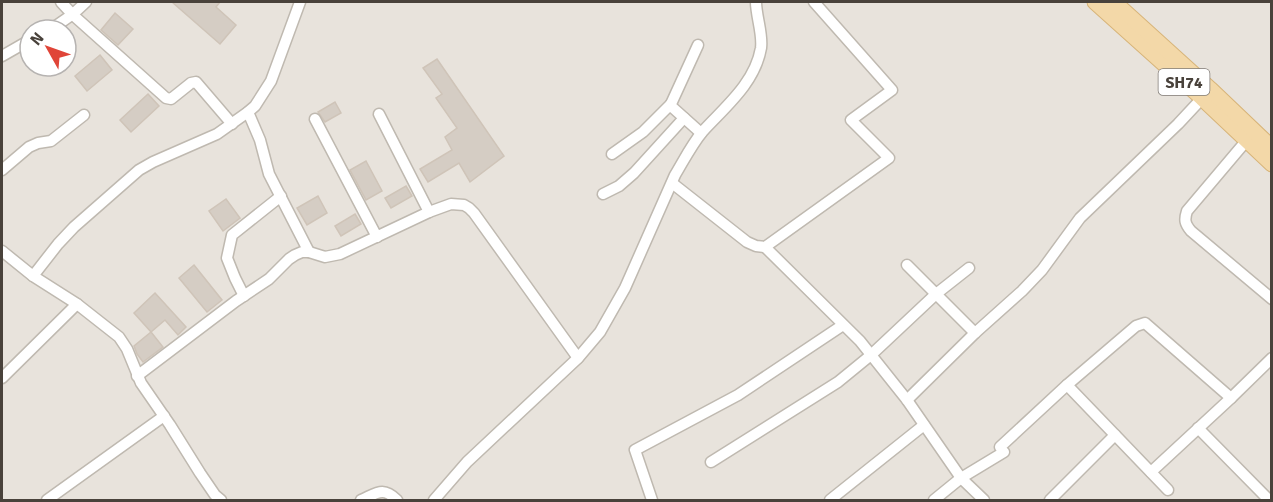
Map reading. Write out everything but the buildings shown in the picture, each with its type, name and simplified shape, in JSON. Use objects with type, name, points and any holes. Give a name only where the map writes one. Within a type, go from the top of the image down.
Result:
[{"type":"main road","name":"SH74","points":[[1095,2],[1272,148]]},
{"type":"main road","name":"SH74","points":[[1114,2],[1272,164]]},
{"type":"street","points":[[61,2],[166,98],[171,99],[191,83],[196,82],[232,124]]},
{"type":"street","points":[[69,18],[86,2]]},
{"type":"street","points":[[33,276],[74,227],[139,170],[217,134],[255,106],[271,81],[300,2]]},
{"type":"street","points":[[434,501],[467,462],[578,358],[600,332],[626,288],[684,159],[701,133],[740,93],[756,62],[761,46],[756,2]]},
{"type":"street","points":[[765,247],[889,159],[851,120],[892,90],[814,2]]},
{"type":"street","points":[[612,154],[644,132],[670,104],[698,45]]},
{"type":"street","points":[[2,56],[18,47]]},
{"type":"street","points":[[907,400],[975,333],[1022,291],[1042,270],[1080,218],[1206,94]]},
{"type":"street","points":[[670,104],[701,133]]},
{"type":"street","points":[[248,112],[260,140],[269,174],[309,252]]},
{"type":"street","points":[[379,114],[429,212]]},
{"type":"street","points":[[2,170],[28,147],[51,141],[84,116]]},
{"type":"street","points":[[603,194],[619,186],[634,173],[684,118]]},
{"type":"street","points":[[315,119],[377,237]]},
{"type":"street","points":[[1247,140],[1187,211],[1184,218],[1191,231],[1272,299]]},
{"type":"street","points":[[672,183],[747,242],[765,247],[860,341],[907,400],[961,478],[984,501]]},
{"type":"street","points":[[244,296],[228,258],[232,235],[281,196]]},
{"type":"street","points":[[137,376],[269,279],[289,259],[302,252],[320,256],[340,254],[451,204],[464,205],[469,208],[578,358]]},
{"type":"street","points":[[2,251],[119,337],[127,349],[141,383],[221,501]]},
{"type":"street","points":[[907,265],[975,333]]},
{"type":"street","points":[[711,462],[838,382],[871,355],[936,294],[969,268]]},
{"type":"street","points":[[2,378],[77,304]]},
{"type":"street","points":[[934,501],[961,478],[1002,449],[1067,385],[1136,326],[1145,323],[1231,398]]},
{"type":"street","points":[[652,501],[636,450],[738,395],[843,325]]},
{"type":"street","points":[[1151,472],[1272,358]]},
{"type":"street","points":[[1067,385],[1168,490]]},
{"type":"street","points":[[47,501],[164,416]]},
{"type":"street","points":[[830,501],[924,425]]},
{"type":"street","points":[[1198,428],[1269,501]]},
{"type":"street","points":[[1050,501],[1115,435]]},
{"type":"street","points":[[361,501],[384,491],[389,492],[397,501]]},
{"type":"shaded area","points":[[2,2],[1271,2],[1271,500],[2,500]]}]
